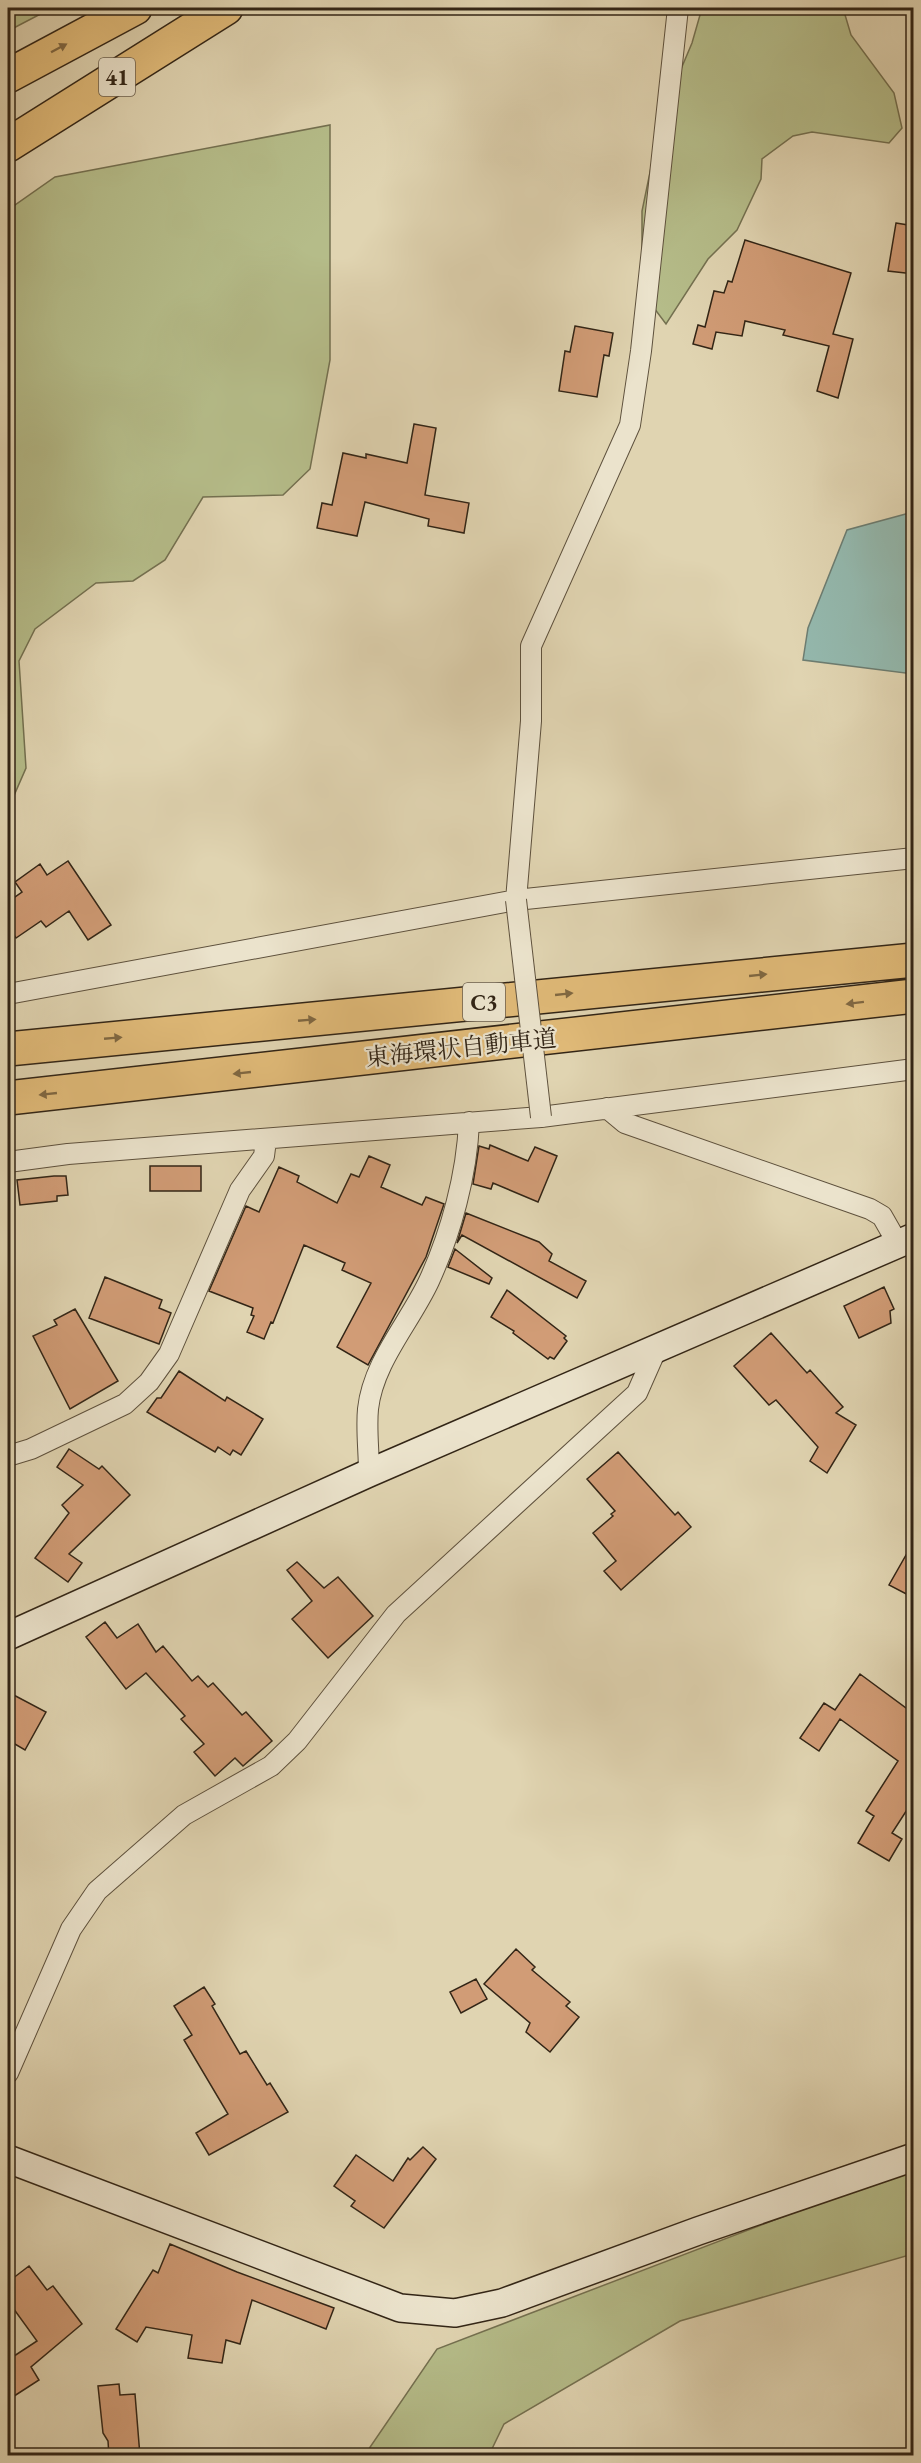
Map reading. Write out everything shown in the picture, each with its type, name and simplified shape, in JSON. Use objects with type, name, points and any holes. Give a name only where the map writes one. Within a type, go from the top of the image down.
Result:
[{"type":"highway","name":"41","points":[[8,76],[135,8]]},
{"type":"highway","name":"41","points":[[8,129],[202,8]]},
{"type":"highway","name":"41","points":[[8,146],[226,8]]},
{"type":"highway","name":"東海環状自動車道","points":[[8,1049],[914,960]]},
{"type":"highway","name":"東海環状自動車道","points":[[8,1098],[914,996]]},
{"type":"street","points":[[541,1117],[516,900],[531,721],[531,646],[630,425],[641,351],[678,8]]},
{"type":"street","points":[[8,994],[516,900],[914,858]]},
{"type":"street","points":[[8,1162],[68,1154],[541,1117],[914,1069]]},
{"type":"street","points":[[8,1636],[369,1473],[906,1241],[882,1216],[870,1209],[625,1123],[607,1108]]},
{"type":"street","points":[[369,1473],[368,1407],[384,1359],[433,1271],[451,1218],[468,1152],[469,1122]]},
{"type":"street","points":[[8,1456],[31,1449],[125,1404],[149,1382],[169,1354],[240,1190],[264,1156],[266,1140]]},
{"type":"street","points":[[8,2073],[71,1929],[97,1891],[184,1815],[271,1766],[297,1741],[396,1614],[637,1393],[656,1350]]},
{"type":"street","points":[[8,2158],[400,2308],[454,2313],[502,2303],[698,2231],[914,2157]]},
{"type":"green space","points":[[8,8],[52,8],[8,31]]},
{"type":"green space","points":[[702,8],[843,8],[851,35],[894,93],[902,128],[889,143],[812,132],[793,136],[762,159],[761,179],[737,230],[708,259],[666,324],[642,292],[642,211],[662,114],[692,43]]},
{"type":"green space","points":[[330,125],[330,360],[310,469],[283,495],[203,497],[165,560],[133,581],[96,583],[35,629],[19,661],[26,768],[12,800],[8,799],[8,210],[55,177]]},
{"type":"green space","points":[[913,2167],[913,2254],[680,2321],[504,2424],[489,2455],[364,2456],[437,2349]]},
{"type":"water","points":[[913,512],[913,674],[803,660],[808,628],[847,530]]},
{"type":"building","points":[[896,223],[914,226],[914,274],[888,271]]},
{"type":"building","points":[[745,240],[851,273],[833,334],[853,339],[838,398],[817,391],[829,346],[783,335],[785,330],[745,321],[742,336],[716,332],[712,349],[693,344],[698,325],[705,327],[714,291],[724,293],[728,281],[732,282]]},
{"type":"building","points":[[575,326],[613,333],[609,356],[604,355],[597,397],[559,391],[565,351],[570,352]]},
{"type":"building","points":[[414,424],[436,428],[425,495],[469,503],[464,533],[428,526],[429,519],[365,502],[357,536],[317,528],[322,503],[332,505],[343,453],[366,458],[366,454],[407,463]]},
{"type":"building","points":[[68,861],[111,925],[88,940],[69,911],[46,927],[41,921],[16,938],[8,926],[8,902],[22,892],[15,882],[40,864],[47,875]]},
{"type":"building","points":[[490,1145],[528,1161],[535,1147],[557,1156],[538,1202],[493,1183],[491,1189],[473,1184],[479,1146],[489,1149]]},
{"type":"building","points":[[369,1156],[390,1165],[381,1187],[422,1205],[426,1197],[444,1204],[426,1257],[368,1365],[337,1347],[371,1283],[342,1270],[345,1263],[304,1245],[273,1323],[271,1322],[264,1339],[247,1332],[254,1316],[251,1315],[253,1308],[209,1291],[246,1206],[259,1212],[279,1167],[299,1176],[297,1182],[337,1203],[351,1174],[359,1177]]},
{"type":"building","points":[[150,1166],[201,1166],[201,1191],[150,1191]]},
{"type":"building","points":[[66,1176],[68,1195],[57,1196],[57,1201],[20,1205],[17,1180]]},
{"type":"building","points":[[466,1213],[539,1242],[552,1254],[549,1261],[586,1281],[577,1298],[462,1235],[457,1243]]},
{"type":"building","points":[[455,1249],[492,1278],[489,1284],[448,1267]]},
{"type":"building","points":[[105,1277],[162,1300],[159,1308],[171,1313],[159,1344],[89,1318]]},
{"type":"building","points":[[884,1287],[894,1309],[890,1311],[891,1323],[859,1338],[844,1306]]},
{"type":"building","points":[[507,1290],[566,1336],[564,1338],[567,1341],[554,1359],[550,1357],[548,1359],[513,1333],[514,1331],[491,1317]]},
{"type":"building","points":[[75,1309],[118,1381],[70,1409],[33,1336],[57,1325],[54,1320]]},
{"type":"building","points":[[771,1333],[807,1373],[810,1370],[843,1407],[836,1413],[856,1425],[827,1473],[810,1461],[818,1447],[776,1400],[769,1405],[734,1366]]},
{"type":"building","points":[[179,1371],[225,1401],[227,1397],[263,1419],[241,1455],[233,1450],[230,1455],[218,1447],[215,1452],[147,1412],[157,1398],[161,1398]]},
{"type":"building","points":[[69,1449],[99,1469],[102,1466],[130,1495],[69,1554],[82,1563],[68,1582],[35,1558],[69,1513],[62,1505],[83,1485],[57,1467]]},
{"type":"building","points":[[618,1452],[675,1515],[678,1512],[691,1527],[621,1590],[604,1571],[616,1561],[593,1533],[613,1516],[611,1514],[615,1511],[587,1479]]},
{"type":"building","points":[[914,1541],[914,1598],[889,1585]]},
{"type":"building","points":[[297,1562],[324,1588],[338,1577],[373,1616],[328,1658],[292,1619],[312,1601],[287,1570]]},
{"type":"building","points":[[105,1622],[117,1638],[138,1624],[156,1652],[163,1646],[192,1681],[198,1676],[208,1687],[213,1683],[242,1715],[246,1712],[272,1741],[243,1766],[235,1758],[215,1776],[194,1752],[204,1744],[181,1719],[185,1716],[146,1673],[126,1689],[86,1637]]},
{"type":"building","points":[[860,1674],[914,1714],[914,1799],[892,1833],[902,1839],[889,1861],[858,1843],[874,1816],[866,1811],[898,1761],[840,1719],[819,1751],[800,1738],[824,1703],[835,1710]]},
{"type":"building","points":[[8,1692],[46,1712],[25,1750],[8,1740]]},
{"type":"building","points":[[516,1949],[535,1967],[532,1970],[570,2002],[566,2006],[579,2017],[550,2052],[526,2032],[530,2023],[484,1984]]},
{"type":"building","points":[[476,1979],[487,1999],[461,2013],[450,1992]]},
{"type":"building","points":[[204,1987],[215,2004],[212,2006],[240,2054],[246,2051],[267,2085],[270,2083],[288,2112],[209,2155],[196,2133],[228,2114],[184,2040],[192,2035],[174,2006]]},
{"type":"building","points":[[423,2147],[436,2159],[384,2228],[351,2206],[355,2201],[334,2186],[356,2155],[393,2181],[408,2158],[410,2160]]},
{"type":"building","points":[[170,2244],[334,2308],[326,2329],[252,2300],[240,2344],[226,2340],[222,2363],[188,2358],[192,2335],[146,2327],[137,2342],[116,2329],[153,2270],[158,2273]]},
{"type":"building","points":[[29,2266],[47,2290],[53,2286],[82,2324],[31,2367],[39,2380],[8,2400],[8,2360],[37,2341],[8,2301],[8,2282]]},
{"type":"building","points":[[119,2384],[120,2395],[135,2394],[140,2456],[109,2456],[108,2441],[103,2433],[98,2386]]}]
